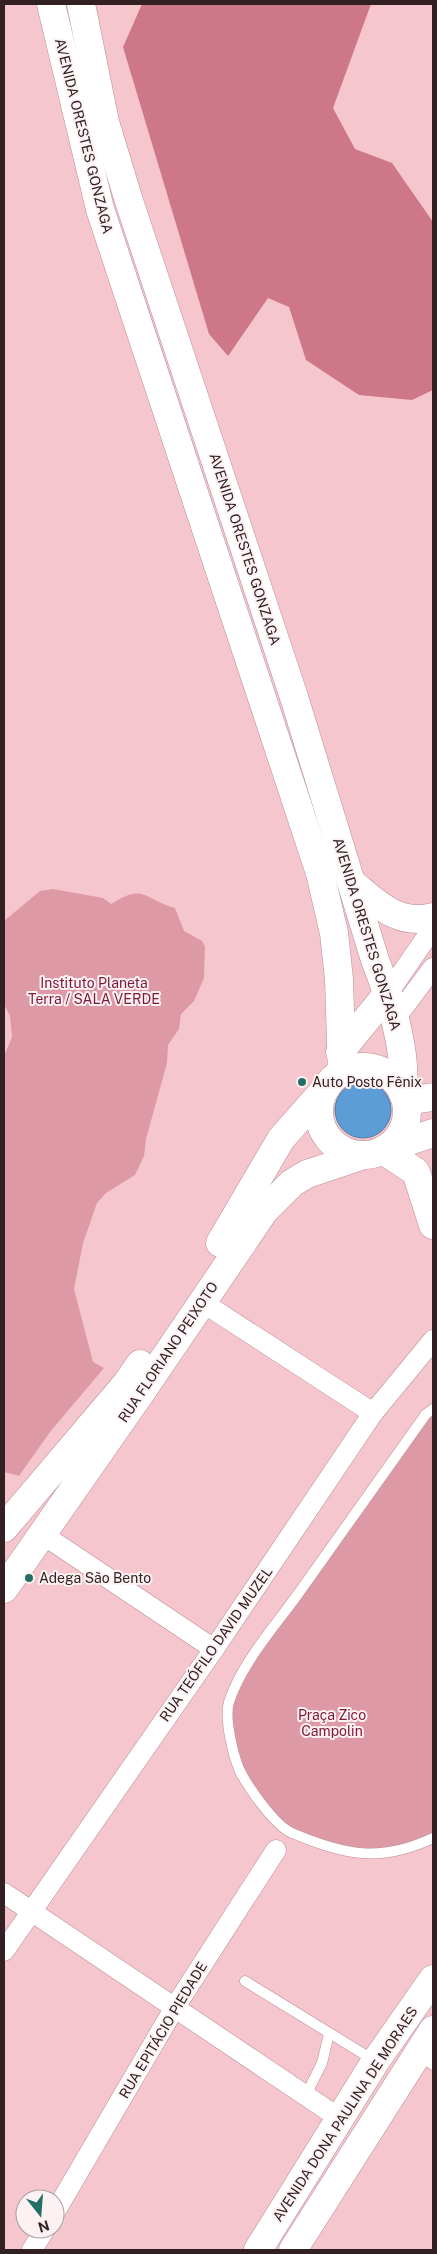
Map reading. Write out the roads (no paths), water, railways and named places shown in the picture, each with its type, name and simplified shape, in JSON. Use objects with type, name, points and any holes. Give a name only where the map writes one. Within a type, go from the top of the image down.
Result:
[{"type":"main road","name":"AVENIDA ORESTES GONZAGA","points":[[51,4],[100,209],[320,873],[334,933],[339,979],[336,1071]]},
{"type":"main road","name":"AVENIDA ORESTES GONZAGA","points":[[81,4],[105,122],[129,201],[294,697],[388,993],[404,1064],[404,1098]]},
{"type":"main road","points":[[352,883],[389,912],[418,920],[433,917]]},
{"type":"main road","points":[[388,993],[336,1071],[320,1100],[319,1114],[325,1133],[338,1147],[351,1153],[374,1152],[416,1172],[433,1226]]},
{"type":"main road","points":[[4,1528],[127,1383],[229,1230],[281,1139],[336,1071],[372,1068],[391,1077],[404,1098],[406,1113],[400,1134],[374,1152]]},
{"type":"main road","points":[[404,1098],[433,1098]]},
{"type":"main road","name":"RUA FLORIANO PEIXOTO","points":[[4,1589],[88,1471],[247,1233],[281,1193],[307,1174],[433,1133]]},
{"type":"main road","name":"AVENIDA DONA PAULINA DE MORAES","points":[[258,2250],[375,2062],[433,1979]]},
{"type":"main road","name":"AVENIDA DONA PAULINA DE MORAES","points":[[293,2250],[425,2059],[433,2030]]},
{"type":"street","points":[[388,993],[433,928]]},
{"type":"street","points":[[394,1020],[433,968]]},
{"type":"street","points":[[202,1302],[373,1413]]},
{"type":"street","name":"RUA TEÓFILO DAVID MUZEL","points":[[4,1951],[214,1649],[373,1413],[433,1340]]},
{"type":"street","points":[[42,1534],[214,1649]]},
{"type":"street","name":"RUA EPITÁCIO PIEDADE","points":[[65,2195],[175,2007],[276,1850]]},
{"type":"street","points":[[4,1893],[340,2118]]},
{"type":"street","points":[[32,2250],[39,2239]]},
{"type":"lane","points":[[433,1409],[426,1414],[252,1657],[228,1703],[229,1730],[240,1769],[265,1808],[289,1832],[335,1850],[374,1855],[414,1847],[433,1838]]},
{"type":"lane","points":[[245,1981],[375,2062]]},
{"type":"lane","points":[[306,2095],[322,2062],[329,2034]]},
{"type":"water","points":[[357,1082],[369,1082],[379,1086],[387,1094],[391,1110],[387,1126],[379,1134],[369,1138],[357,1138],[347,1134],[339,1126],[335,1116],[335,1104],[339,1094],[347,1086]]},
{"type":"place","name":"Auto Posto Fênix","points":[[302,1082]]},
{"type":"place","name":"Adega São Bento","points":[[29,1578]]},
{"type":"park label","name":"Instituto Planeta Terra / SALA VERDE","points":[[94,992]]},
{"type":"park label","name":"Praça Zico Campolin","points":[[332,1724]]}]
